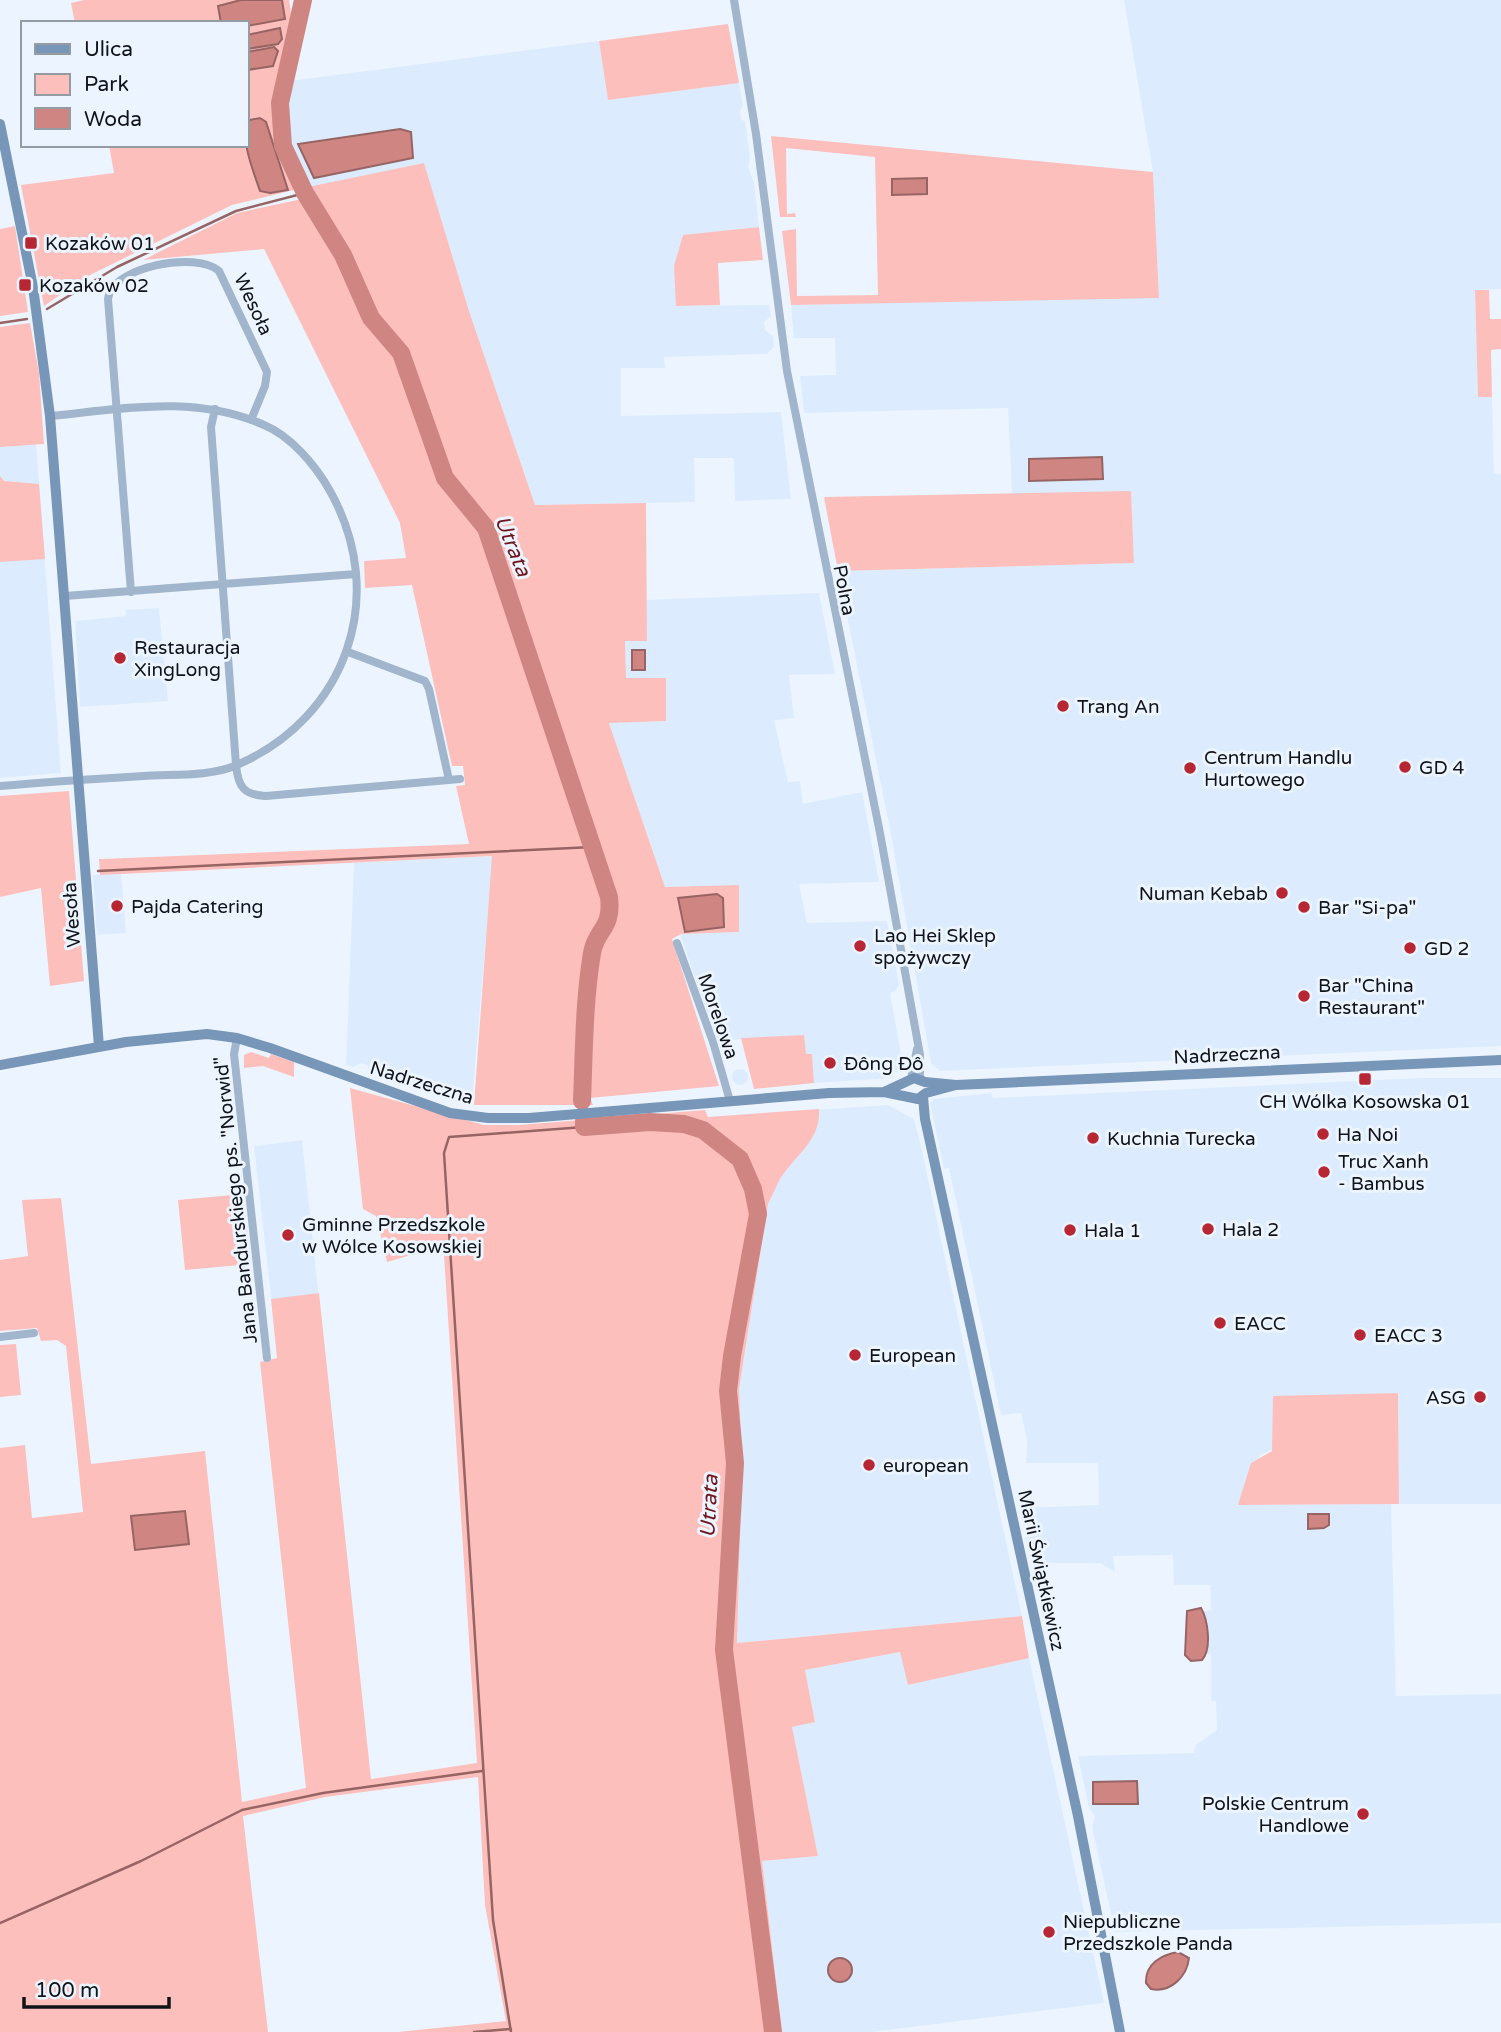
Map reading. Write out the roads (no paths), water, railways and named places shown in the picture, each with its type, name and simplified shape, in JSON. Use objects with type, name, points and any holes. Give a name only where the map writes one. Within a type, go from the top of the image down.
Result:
[{"type":"street","name":"Polna","points":[[734,0],[756,134],[787,371],[880,833],[917,1049],[917,1088]]},
{"type":"street","name":"Wesoła","points":[[0,124],[33,287],[50,416],[99,1047]]},
{"type":"street","name":"Wesoła","points":[[131,592],[108,299],[112,286],[118,279],[143,269],[203,262],[219,271],[267,372],[265,386],[251,419]]},
{"type":"street","points":[[0,786],[194,773],[236,765],[274,744],[301,723],[323,698],[348,652],[356,610],[356,574],[351,542],[340,509],[327,486],[290,443],[267,426],[215,409],[171,404],[50,416]]},
{"type":"street","points":[[215,409],[211,427],[236,765],[240,787],[256,796],[460,779]]},
{"type":"street","points":[[65,596],[356,574]]},
{"type":"street","points":[[348,652],[425,681],[449,780]]},
{"type":"street","name":"Morelowa","points":[[677,943],[713,1042],[730,1101]]},
{"type":"street","name":"Nadrzeczna","points":[[0,1065],[99,1047],[194,1034],[237,1038],[439,1109],[475,1117],[528,1118],[956,1085],[1501,1060]]},
{"type":"street","name":"Jana Bandurskiego ps. \"Norwid\"","points":[[237,1038],[234,1054],[267,1358]]},
{"type":"street","name":"Marii Świątkiewicz","points":[[917,1088],[1078,1816],[1120,2032]]},
{"type":"street","points":[[0,1336],[34,1333]]},
{"type":"water","points":[[241,0],[282,0],[285,19],[248,26],[248,21],[221,21],[218,6]]},
{"type":"water","points":[[280,28],[282,39],[278,44],[248,49],[248,35]]},
{"type":"water","points":[[274,47],[278,51],[273,66],[248,70],[248,52]]},
{"type":"water","points":[[260,118],[266,122],[288,190],[270,193],[260,191],[246,147],[250,120]]},
{"type":"water","points":[[400,129],[411,132],[413,158],[314,178],[298,144]]},
{"type":"water","points":[[927,178],[927,194],[892,195],[892,179]]},
{"type":"water","points":[[1102,457],[1103,479],[1029,481],[1029,459]]},
{"type":"water","points":[[632,650],[645,650],[645,670],[632,670]]},
{"type":"water","points":[[717,894],[723,898],[724,927],[685,932],[678,898]]},
{"type":"water","points":[[185,1511],[189,1544],[135,1550],[131,1516]]},
{"type":"water","points":[[1308,1514],[1329,1514],[1329,1525],[1308,1529]]},
{"type":"water","points":[[1201,1608],[1207,1627],[1207,1649],[1202,1660],[1191,1661],[1185,1655],[1187,1611]]},
{"type":"water","points":[[1137,1781],[1138,1804],[1093,1804],[1093,1782]]},
{"type":"water","points":[[1178,1952],[1189,1958],[1181,1977],[1165,1989],[1151,1989],[1146,1983],[1146,1976],[1151,1966],[1160,1958]]},
{"type":"water","points":[[840,1958],[851,1965],[852,1970],[845,1981],[840,1982],[829,1975],[828,1970],[835,1959]]},
{"type":"waterway","name":"Utrata","points":[[303,0],[280,103],[283,146],[305,193],[343,255],[371,318],[401,353],[445,478],[486,528],[609,897],[609,916],[594,945],[589,971],[582,1101]]},
{"type":"waterway","points":[[47,309],[117,267],[236,211],[305,193]]},
{"type":"waterway","points":[[0,323],[27,319]]},
{"type":"waterway","points":[[98,871],[593,847]]},
{"type":"waterway","name":"Utrata","points":[[584,1121],[584,1127],[650,1122],[684,1124],[703,1130],[740,1159],[753,1189],[758,1214],[728,1391],[735,1463],[724,1650],[773,2032]]},
{"type":"waterway","points":[[511,2032],[493,1920],[444,1153],[449,1137],[584,1127]]},
{"type":"waterway","points":[[0,1923],[141,1861],[242,1810],[323,1793],[482,1771]]},
{"type":"waterway","points":[[474,2032],[511,2029]]},
{"type":"place","name":"Kozaków 01","points":[[31,243]]},
{"type":"place","name":"Kozaków 02","points":[[25,285]]},
{"type":"place","name":"Restauracja XingLong","points":[[120,658]]},
{"type":"place","name":"Trang An","points":[[1063,706]]},
{"type":"place","name":"GD 4","points":[[1405,767]]},
{"type":"place","name":"Centrum Handlu Hurtowego","points":[[1190,768]]},
{"type":"place","name":"Numan Kebab","points":[[1282,893]]},
{"type":"place","name":"Pajda Catering","points":[[117,906]]},
{"type":"place","name":"Bar \"Si-pa\"","points":[[1304,907]]},
{"type":"place","name":"Lao Hei Sklep spożywczy","points":[[860,946]]},
{"type":"place","name":"GD 2","points":[[1410,948]]},
{"type":"place","name":"Bar \"China Restaurant\"","points":[[1304,996]]},
{"type":"place","name":"Đông Đô","points":[[830,1063]]},
{"type":"place","name":"CH Wólka Kosowska 01","points":[[1365,1079]]},
{"type":"place","name":"Ha Noi","points":[[1323,1134]]},
{"type":"place","name":"Kuchnia Turecka","points":[[1093,1138]]},
{"type":"place","name":"Truc Xanh - Bambus","points":[[1324,1172]]},
{"type":"place","name":"Hala 2","points":[[1208,1229]]},
{"type":"place","name":"Hala 1","points":[[1070,1230]]},
{"type":"place","name":"Gminne Przedszkole w Wólce Kosowskiej","points":[[288,1235]]},
{"type":"place","name":"EACC","points":[[1220,1323]]},
{"type":"place","name":"EACC 3","points":[[1360,1335]]},
{"type":"place","name":"European","points":[[855,1355]]},
{"type":"place","name":"ASG","points":[[1480,1397]]},
{"type":"place","name":"european","points":[[869,1465]]},
{"type":"place","name":"Polskie Centrum Handlowe","points":[[1363,1814]]},
{"type":"place","name":"Niepubliczne Przedszkole Panda","points":[[1049,1932]]}]
